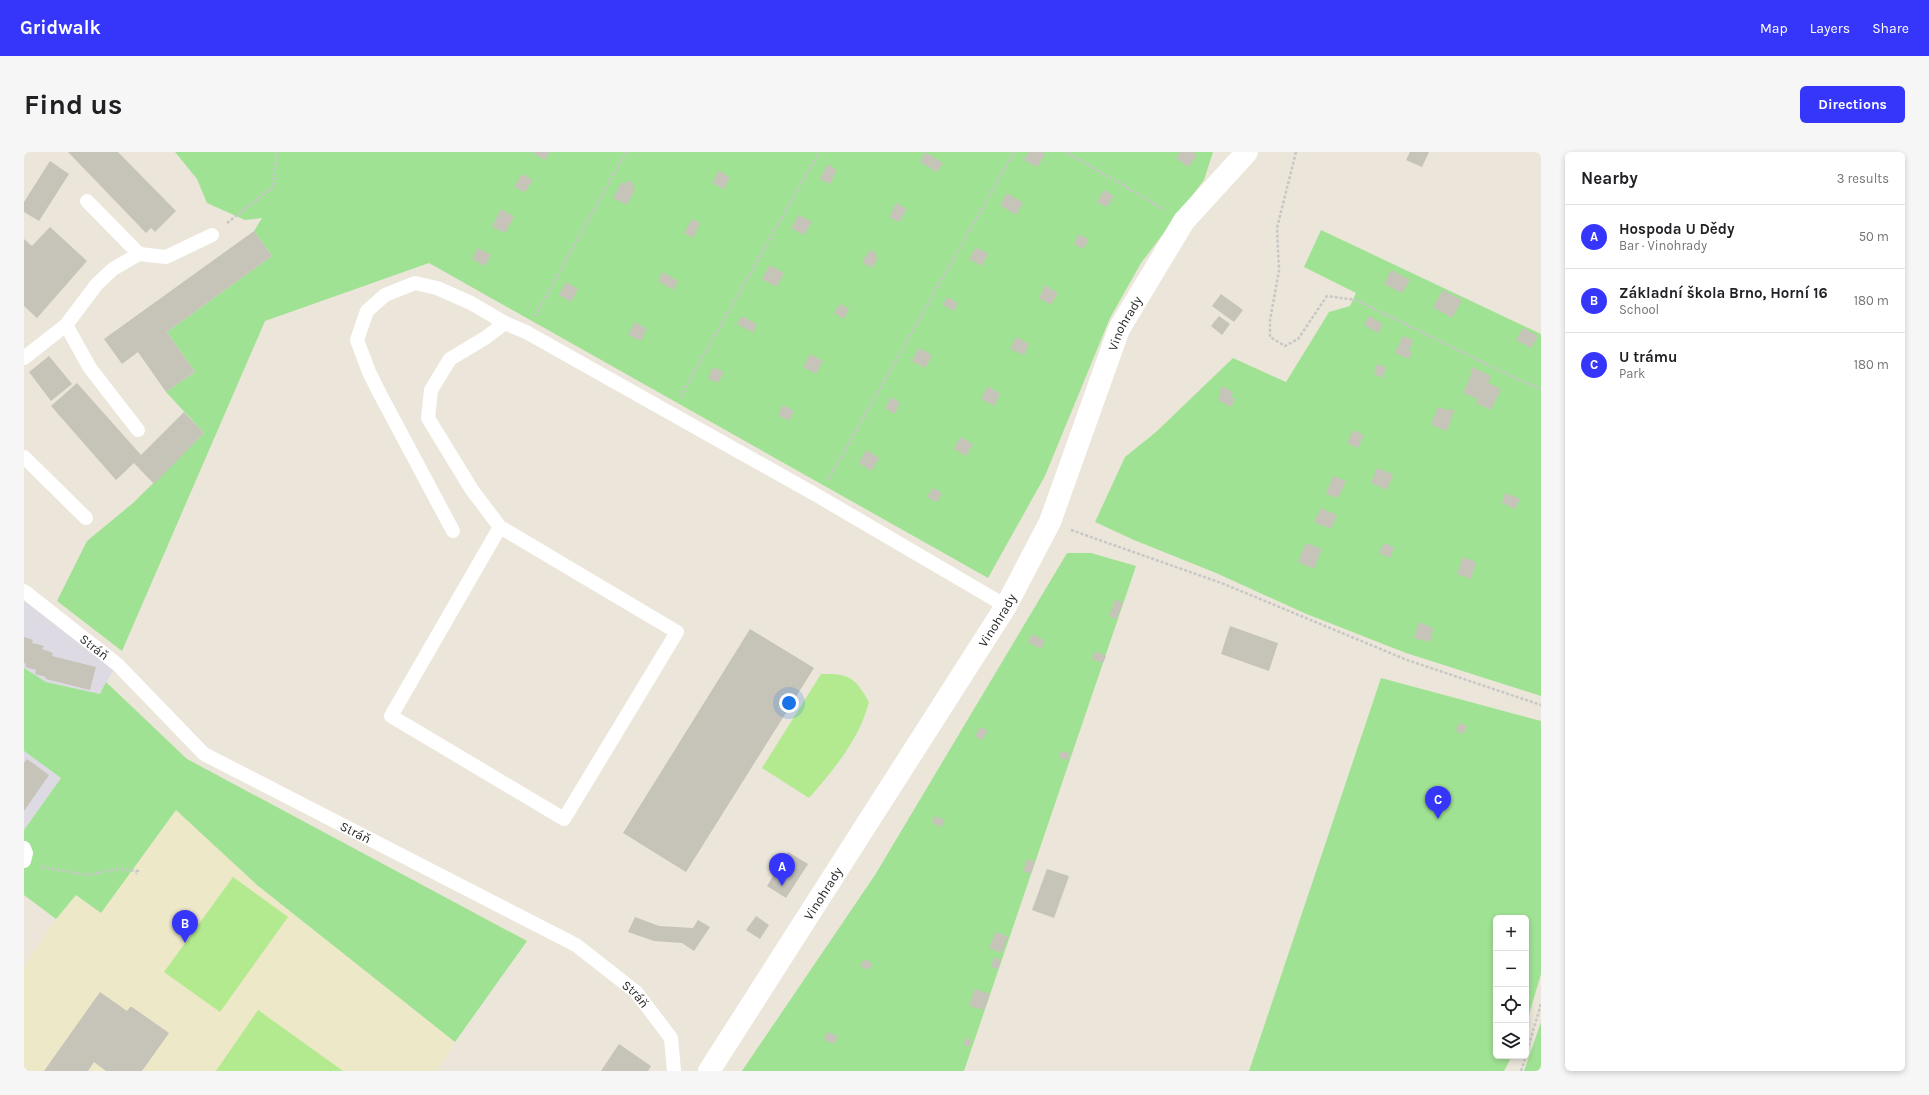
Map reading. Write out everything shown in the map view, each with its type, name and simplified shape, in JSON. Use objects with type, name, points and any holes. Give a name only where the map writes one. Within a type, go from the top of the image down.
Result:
[{"type":"street","name":"Vinohrady","points":[[709,1071],[1006,606],[1050,522],[1119,329],[1184,221],[1247,152]]},
{"type":"lane","points":[[87,201],[140,254]]},
{"type":"lane","points":[[24,358],[66,325],[97,284],[113,268],[140,254],[166,257],[212,235]]},
{"type":"lane","points":[[453,531],[372,378],[357,340],[367,311],[385,295],[415,283],[437,288],[471,303],[505,323],[526,332],[818,496],[1006,606]]},
{"type":"lane","points":[[500,527],[391,716],[564,819],[677,632],[500,527],[472,490],[428,418],[432,390],[450,359],[485,338],[505,323]]},
{"type":"lane","points":[[66,325],[90,368],[138,430]]},
{"type":"lane","points":[[24,457],[86,518]]},
{"type":"lane","name":"Stráň","points":[[24,591],[118,665],[204,754],[576,946],[636,992],[671,1038],[674,1071]]},
{"type":"lane","points":[[24,848],[31,864]]},
{"type":"path","points":[[212,235],[273,187],[278,152]]},
{"type":"path","points":[[526,332],[626,152]]},
{"type":"path","points":[[671,413],[819,152]]},
{"type":"path","points":[[818,496],[1014,152]]},
{"type":"path","points":[[1066,152],[1184,221]]},
{"type":"path","points":[[1296,152],[1277,228],[1279,272],[1270,320],[1270,337],[1285,346],[1298,339],[1327,296],[1356,300],[1515,378],[1541,388]]},
{"type":"path","points":[[1050,522],[1224,584],[1407,660],[1541,705]]},
{"type":"path","points":[[31,864],[87,875],[118,868],[138,871],[136,874]]},
{"type":"path","points":[[1529,1045],[1541,1004]]},
{"type":"path","points":[[1521,1071],[1525,1059]]},
{"type":"shaded area","points":[[24,601],[114,669],[100,694],[46,682],[24,668]]},
{"type":"shaded area","points":[[24,751],[61,778],[24,830]]},
{"type":"shaded area","points":[[176,810],[257,885],[455,1042],[437,1071],[24,1071],[24,967],[56,919],[76,895],[101,913]]},
{"type":"green space","points":[[175,152],[1213,152],[1204,180],[1141,263],[1110,318],[1045,476],[988,578],[429,263],[265,321],[122,651],[57,601],[87,541],[133,503],[204,433],[166,392],[195,372],[167,332],[272,256],[254,231],[262,218],[245,220],[207,203],[197,179]]},
{"type":"green space","points":[[1321,230],[1541,334],[1541,696],[1406,653],[1304,613],[1216,573],[1134,540],[1095,522],[1125,457],[1156,432],[1233,358],[1286,382],[1329,312],[1350,306],[1356,293],[1304,267]]},
{"type":"green space","points":[[1067,553],[1091,553],[1136,566],[964,1071],[742,1071],[875,875]]},
{"type":"green space","points":[[24,668],[46,682],[100,694],[106,682],[187,759],[527,941],[455,1042],[257,885],[176,810],[101,913],[76,895],[56,919],[24,895],[24,830],[61,778],[24,751]]},
{"type":"green space","points":[[821,674],[845,676],[851,679],[860,687],[869,702],[859,729],[845,753],[809,798],[762,768]]},
{"type":"green space","points":[[1381,678],[1541,721],[1541,974],[1529,1015],[1529,915],[1493,915],[1493,1059],[1510,1059],[1504,1071],[1249,1071]]},
{"type":"green space","points":[[233,877],[288,917],[220,1012],[164,972]]},
{"type":"green space","points":[[258,1010],[343,1071],[216,1071]]},
{"type":"green space","points":[[1541,1022],[1541,1071],[1524,1071]]},
{"type":"building","points":[[68,152],[118,152],[176,211],[155,232],[151,228],[146,233]]},
{"type":"building","points":[[535,152],[550,152],[545,160],[534,154]]},
{"type":"building","points":[[925,152],[943,163],[937,172],[920,162]]},
{"type":"building","points":[[1029,152],[1041,152],[1045,154],[1037,167],[1024,160]]},
{"type":"building","points":[[1180,152],[1193,152],[1197,155],[1188,167],[1176,158]]},
{"type":"building","points":[[1410,152],[1429,152],[1422,167],[1406,160]]},
{"type":"building","points":[[50,161],[69,174],[39,221],[24,212],[24,202]]},
{"type":"building","points":[[827,164],[837,170],[830,184],[820,179]]},
{"type":"building","points":[[719,170],[730,178],[724,189],[712,183]]},
{"type":"building","points":[[522,174],[533,180],[525,192],[514,187]]},
{"type":"building","points":[[627,180],[634,184],[632,187],[635,189],[627,205],[613,198],[622,182],[625,184]]},
{"type":"building","points":[[1104,190],[1114,196],[1107,207],[1097,202]]},
{"type":"building","points":[[1007,193],[1023,203],[1016,215],[1000,205]]},
{"type":"building","points":[[896,203],[907,209],[899,222],[889,217]]},
{"type":"building","points":[[501,209],[514,217],[505,233],[492,227]]},
{"type":"building","points":[[799,215],[812,222],[804,235],[791,228]]},
{"type":"building","points":[[692,219],[700,223],[693,238],[684,233]]},
{"type":"building","points":[[50,227],[87,261],[37,318],[24,306],[24,239],[32,246]]},
{"type":"building","points":[[254,231],[272,256],[167,332],[195,372],[166,392],[138,352],[122,364],[104,339]]},
{"type":"building","points":[[1079,234],[1089,240],[1083,249],[1074,244]]},
{"type":"building","points":[[976,247],[988,254],[982,266],[969,259]]},
{"type":"building","points":[[478,248],[491,255],[485,266],[472,259]]},
{"type":"building","points":[[870,250],[876,253],[875,256],[878,258],[872,268],[862,262]]},
{"type":"building","points":[[770,265],[784,273],[777,287],[762,279]]},
{"type":"building","points":[[1391,270],[1410,280],[1402,293],[1384,284]]},
{"type":"building","points":[[663,272],[678,281],[673,290],[658,281]]},
{"type":"building","points":[[566,282],[578,289],[571,302],[559,295]]},
{"type":"building","points":[[1045,285],[1058,293],[1051,305],[1039,298]]},
{"type":"building","points":[[1443,290],[1462,300],[1452,318],[1433,307]]},
{"type":"building","points":[[1221,294],[1243,310],[1234,322],[1212,306]]},
{"type":"building","points":[[947,297],[958,303],[954,311],[943,305]]},
{"type":"building","points":[[840,304],[849,309],[844,319],[834,313]]},
{"type":"building","points":[[741,316],[757,324],[753,333],[737,324]]},
{"type":"building","points":[[1219,316],[1230,324],[1222,335],[1211,326]]},
{"type":"building","points":[[1369,316],[1383,324],[1378,333],[1364,325]]},
{"type":"building","points":[[635,322],[647,329],[641,341],[628,335]]},
{"type":"building","points":[[1523,328],[1538,336],[1531,348],[1516,340]]},
{"type":"building","points":[[1403,336],[1413,340],[1409,351],[1412,352],[1409,359],[1395,353]]},
{"type":"building","points":[[1016,337],[1029,344],[1024,355],[1010,349]]},
{"type":"building","points":[[919,348],[932,355],[925,368],[912,361]]},
{"type":"building","points":[[810,354],[823,361],[816,374],[803,367]]},
{"type":"building","points":[[49,356],[72,384],[51,401],[29,372]]},
{"type":"building","points":[[1377,364],[1386,367],[1383,378],[1374,374]]},
{"type":"building","points":[[713,367],[724,372],[717,383],[708,378]]},
{"type":"building","points":[[1472,367],[1491,376],[1488,383],[1501,389],[1491,410],[1476,403],[1478,399],[1463,393],[1469,380],[1468,377],[1470,378],[1472,373],[1470,372]]},
{"type":"building","points":[[77,383],[141,455],[184,412],[204,433],[154,484],[134,463],[116,480],[51,406]]},
{"type":"building","points":[[988,386],[1000,394],[994,406],[981,399]]},
{"type":"building","points":[[1222,386],[1233,392],[1231,397],[1235,399],[1231,407],[1218,400],[1221,393],[1219,392]]},
{"type":"building","points":[[891,397],[900,403],[894,414],[885,408]]},
{"type":"building","points":[[783,405],[794,411],[789,421],[778,415]]},
{"type":"building","points":[[1438,407],[1450,411],[1451,408],[1454,410],[1447,431],[1431,425]]},
{"type":"building","points":[[1353,430],[1364,435],[1358,448],[1347,443]]},
{"type":"building","points":[[960,437],[973,444],[966,456],[954,449]]},
{"type":"building","points":[[866,450],[879,458],[871,471],[859,463]]},
{"type":"building","points":[[1377,468],[1393,474],[1387,490],[1371,483]]},
{"type":"building","points":[[1333,476],[1346,481],[1338,498],[1326,494]]},
{"type":"building","points":[[933,488],[942,493],[937,502],[927,497]]},
{"type":"building","points":[[1505,493],[1520,499],[1515,509],[1502,503]]},
{"type":"building","points":[[1321,508],[1337,515],[1331,529],[1314,522]]},
{"type":"building","points":[[1306,543],[1322,549],[1314,569],[1298,562]]},
{"type":"building","points":[[1384,543],[1394,547],[1390,558],[1379,553]]},
{"type":"building","points":[[1463,557],[1476,562],[1471,579],[1457,574]]},
{"type":"building","points":[[1115,600],[1123,602],[1117,619],[1109,616]]},
{"type":"building","points":[[1419,622],[1433,628],[1430,642],[1414,638]]},
{"type":"building","points":[[1230,626],[1278,643],[1269,671],[1221,654]]},
{"type":"building","points":[[750,629],[814,668],[686,872],[623,833]]},
{"type":"building","points":[[1032,634],[1045,641],[1041,649],[1028,642]]},
{"type":"building","points":[[24,637],[33,640],[32,643],[44,646],[42,649],[53,653],[52,656],[96,667],[90,690],[46,679],[46,677],[35,674],[36,670],[25,667]]},
{"type":"building","points":[[1095,651],[1106,656],[1103,663],[1092,659]]},
{"type":"building","points":[[1459,723],[1467,726],[1464,734],[1456,731]]},
{"type":"building","points":[[980,727],[988,731],[982,740],[975,736]]},
{"type":"building","points":[[1061,751],[1070,753],[1068,760],[1059,758]]},
{"type":"building","points":[[27,759],[49,775],[24,811],[24,763]]},
{"type":"building","points":[[935,816],[945,820],[941,827],[932,823]]},
{"type":"building","points":[[788,852],[808,864],[786,898],[767,886]]},
{"type":"building","points":[[1027,859],[1035,862],[1031,874],[1023,871]]},
{"type":"building","points":[[1047,869],[1069,876],[1054,918],[1032,910]]},
{"type":"building","points":[[756,916],[769,925],[760,939],[746,930]]},
{"type":"building","points":[[635,917],[659,926],[693,928],[698,920],[710,927],[694,951],[682,943],[654,941],[628,932]]},
{"type":"building","points":[[996,932],[1008,937],[1002,953],[989,948]]},
{"type":"building","points":[[994,957],[1001,960],[998,969],[991,967]]},
{"type":"building","points":[[864,959],[873,964],[869,970],[860,966]]},
{"type":"building","points":[[975,989],[990,994],[984,1010],[969,1006]]},
{"type":"building","points":[[100,992],[127,1011],[130,1007],[132,1007],[169,1033],[142,1071],[106,1071],[94,1062],[88,1071],[44,1071]]},
{"type":"building","points":[[827,1032],[838,1036],[834,1044],[824,1040]]},
{"type":"building","points":[[966,1038],[972,1040],[969,1047],[963,1045]]},
{"type":"building","points":[[619,1044],[651,1066],[648,1071],[601,1071]]},
{"type":"place","name":"U trámu","points":[[1438,819]]},
{"type":"place","name":"Hospoda U Dědy","points":[[782,886]]},
{"type":"place","name":"Základní škola Brno, Horní 16","points":[[185,943]]}]
